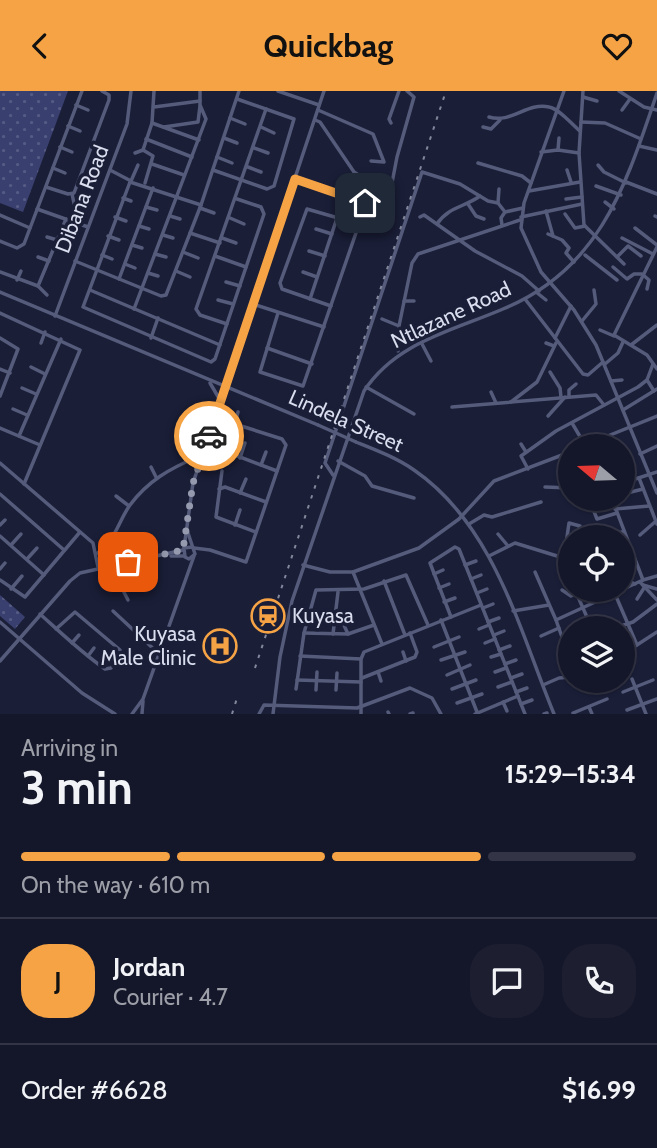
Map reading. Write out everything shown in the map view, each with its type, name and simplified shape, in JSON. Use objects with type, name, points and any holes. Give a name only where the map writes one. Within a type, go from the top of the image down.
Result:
[{"type":"street","points":[[0,241],[21,248],[82,91]]},
{"type":"street","points":[[75,208],[72,194],[109,100],[108,94],[103,91]]},
{"type":"street","name":"Dibana Road","points":[[55,316],[127,124],[131,91]]},
{"type":"street","points":[[143,150],[152,123],[154,91]]},
{"type":"street","points":[[164,127],[198,122],[200,91]]},
{"type":"street","points":[[75,261],[164,296],[200,207],[239,91]]},
{"type":"street","points":[[278,91],[294,94],[373,134],[384,162],[371,161]]},
{"type":"street","points":[[185,573],[183,549],[193,483],[324,91]]},
{"type":"street","points":[[391,123],[389,121],[399,91]]},
{"type":"street","points":[[295,179],[387,209],[397,157],[414,97],[407,91]]},
{"type":"street","points":[[564,91],[520,218],[532,255],[549,283],[581,321],[604,363],[657,493]]},
{"type":"street","points":[[583,91],[579,153],[585,226],[624,264]]},
{"type":"street","points":[[619,91],[654,110]]},
{"type":"street","name":"Ntlazane Road","points":[[273,714],[283,641],[303,565],[366,387],[392,358],[421,342],[525,299],[574,262],[595,238],[621,195],[654,110],[657,94]]},
{"type":"street","points":[[622,110],[625,110],[628,95]]},
{"type":"street","points":[[583,97],[597,101]]},
{"type":"street","points":[[213,170],[271,188],[282,160],[294,120],[237,99]]},
{"type":"street","points":[[154,107],[200,103]]},
{"type":"street","points":[[134,309],[199,139],[206,117],[200,103]]},
{"type":"street","points":[[76,105],[88,110]]},
{"type":"street","points":[[483,127],[491,129],[500,120],[546,106],[557,111],[580,131]]},
{"type":"street","points":[[227,324],[200,316],[196,311],[266,109]]},
{"type":"street","points":[[489,117],[500,120]]},
{"type":"street","points":[[230,118],[245,124]]},
{"type":"street","points":[[314,120],[320,122],[354,172],[390,196]]},
{"type":"street","points":[[581,122],[605,123],[641,139]]},
{"type":"street","points":[[152,123],[199,139]]},
{"type":"street","points":[[68,126],[80,131]]},
{"type":"street","points":[[261,127],[274,133]]},
{"type":"street","points":[[224,138],[237,143]]},
{"type":"street","points":[[558,149],[559,138]]},
{"type":"street","points":[[146,139],[192,157]]},
{"type":"street","points":[[639,146],[657,150]]},
{"type":"street","points":[[60,147],[72,152]]},
{"type":"street","points":[[254,148],[268,153]]},
{"type":"street","points":[[541,152],[558,149],[579,153]]},
{"type":"street","points":[[135,153],[143,150]]},
{"type":"street","points":[[143,150],[153,156],[144,184]]},
{"type":"street","points":[[217,157],[232,163]]},
{"type":"street","points":[[478,163],[522,176],[531,183]]},
{"type":"street","points":[[152,164],[184,175]]},
{"type":"street","points":[[138,165],[115,217],[83,307],[209,362],[214,361],[220,345],[264,211],[237,199]]},
{"type":"street","points":[[598,165],[607,174],[657,194]]},
{"type":"street","points":[[247,167],[261,172]]},
{"type":"street","points":[[53,168],[65,173]]},
{"type":"street","points":[[110,170],[131,181],[177,196],[214,213]]},
{"type":"street","points":[[567,170],[571,182]]},
{"type":"street","points":[[333,475],[326,463],[422,172],[460,184],[498,203],[505,212]]},
{"type":"street","points":[[528,191],[580,182]]},
{"type":"street","points":[[596,186],[621,195]]},
{"type":"street","points":[[46,187],[72,194]]},
{"type":"street","points":[[119,279],[153,188]]},
{"type":"street","points":[[498,203],[499,189]]},
{"type":"street","points":[[437,224],[447,211],[468,204],[480,196]]},
{"type":"street","points":[[566,199],[582,197]]},
{"type":"street","points":[[123,198],[131,201]]},
{"type":"street","points":[[605,202],[614,209]]},
{"type":"street","points":[[278,313],[259,370],[262,375],[299,387],[304,385],[312,364],[366,204]]},
{"type":"street","points":[[468,204],[476,216],[484,219]]},
{"type":"street","points":[[398,351],[404,302],[414,257],[424,250],[520,218],[582,204]]},
{"type":"street","points":[[146,207],[157,210]]},
{"type":"street","points":[[502,225],[501,218],[505,212],[523,208]]},
{"type":"street","points":[[37,209],[88,227]]},
{"type":"street","points":[[331,306],[282,289],[279,285],[304,211],[311,209],[359,224]]},
{"type":"street","points":[[546,211],[551,235],[566,243],[569,248],[566,253],[574,262]]},
{"type":"street","points":[[565,214],[575,228],[585,226]]},
{"type":"street","points":[[0,215],[30,228]]},
{"type":"street","points":[[421,217],[424,215],[457,240],[514,270],[546,300]]},
{"type":"street","points":[[170,216],[180,219]]},
{"type":"street","points":[[115,217],[126,221]]},
{"type":"street","points":[[310,299],[338,217]]},
{"type":"street","points":[[230,218],[244,224]]},
{"type":"street","points":[[38,286],[66,219]]},
{"type":"street","points":[[139,226],[149,229]]},
{"type":"street","points":[[614,336],[657,246],[635,228]]},
{"type":"street","points":[[316,229],[332,235]]},
{"type":"street","points":[[190,233],[220,243]]},
{"type":"street","points":[[163,235],[173,238]]},
{"type":"street","points":[[108,236],[119,240]]},
{"type":"street","points":[[47,237],[57,240]]},
{"type":"street","points":[[222,238],[236,243]]},
{"type":"street","points":[[622,238],[653,254]]},
{"type":"street","points":[[132,245],[142,249]]},
{"type":"street","points":[[617,257],[627,247],[640,256]]},
{"type":"street","points":[[309,251],[325,256]]},
{"type":"street","points":[[183,252],[198,258]]},
{"type":"street","points":[[155,254],[166,257]]},
{"type":"street","points":[[102,255],[111,259]]},
{"type":"street","points":[[585,255],[617,280]]},
{"type":"street","points":[[215,256],[246,267]]},
{"type":"street","points":[[38,257],[49,261]]},
{"type":"street","points":[[125,264],[135,268]]},
{"type":"street","points":[[613,267],[627,279],[634,274],[642,274],[649,280],[647,289]]},
{"type":"street","points":[[17,279],[21,271]]},
{"type":"street","points":[[176,271],[190,277]]},
{"type":"street","points":[[0,272],[38,286],[47,295]]},
{"type":"street","points":[[303,272],[318,277]]},
{"type":"street","points":[[148,273],[158,277]]},
{"type":"street","points":[[226,282],[240,286]]},
{"type":"street","points":[[89,290],[220,345]]},
{"type":"street","points":[[581,321],[596,304],[594,290]]},
{"type":"street","name":"Lindela Street","points":[[0,292],[318,425],[416,471],[443,494],[462,516],[489,556],[554,714]]},
{"type":"street","points":[[525,299],[555,342],[585,375],[618,353],[624,342]]},
{"type":"street","points":[[218,300],[233,305]]},
{"type":"street","points":[[397,301],[414,301]]},
{"type":"street","points":[[253,304],[324,328]]},
{"type":"street","points":[[510,403],[537,382],[570,306]]},
{"type":"street","points":[[0,313],[78,346],[80,352],[23,484]]},
{"type":"street","points":[[150,338],[158,319]]},
{"type":"street","points":[[382,319],[400,326]]},
{"type":"street","points":[[631,345],[657,325]]},
{"type":"street","points":[[600,330],[650,357],[657,369]]},
{"type":"street","points":[[41,343],[45,332]]},
{"type":"street","points":[[0,338],[18,349],[0,395]]},
{"type":"street","points":[[19,436],[61,339]]},
{"type":"street","points":[[421,342],[431,361]]},
{"type":"street","points":[[546,343],[555,342]]},
{"type":"street","points":[[267,348],[312,364]]},
{"type":"street","points":[[528,469],[521,456],[646,380],[653,364]]},
{"type":"street","points":[[31,367],[46,374]]},
{"type":"street","points":[[0,369],[10,373]]},
{"type":"street","points":[[550,372],[565,397]]},
{"type":"street","points":[[611,381],[622,380]]},
{"type":"street","points":[[622,410],[655,390],[646,380]]},
{"type":"street","points":[[208,381],[217,391],[220,402]]},
{"type":"street","points":[[548,416],[576,384]]},
{"type":"street","points":[[366,387],[414,414]]},
{"type":"street","points":[[22,388],[37,395]]},
{"type":"street","points":[[491,392],[496,403]]},
{"type":"street","points":[[452,407],[597,395],[604,405]]},
{"type":"street","points":[[13,409],[28,416]]},
{"type":"street","points":[[238,412],[227,452],[277,471]]},
{"type":"street","points":[[613,434],[657,416]]},
{"type":"street","points":[[572,423],[580,434]]},
{"type":"street","points":[[0,661],[69,581],[98,567],[169,555],[193,547],[246,562],[285,440],[235,424]]},
{"type":"street","points":[[0,428],[40,445]]},
{"type":"street","points":[[240,458],[245,443]]},
{"type":"street","points":[[521,444],[526,452]]},
{"type":"street","points":[[640,454],[657,446]]},
{"type":"street","points":[[261,465],[265,452]]},
{"type":"street","points":[[96,554],[108,545],[129,506],[156,477],[197,457]]},
{"type":"street","points":[[303,565],[330,572],[353,572],[429,543],[462,516],[491,483],[558,457]]},
{"type":"street","points":[[338,461],[365,476],[372,486],[414,498]]},
{"type":"street","points":[[0,463],[93,543],[98,567]]},
{"type":"street","points":[[152,467],[156,477]]},
{"type":"street","points":[[222,471],[216,517],[256,532]]},
{"type":"street","points":[[635,479],[657,472]]},
{"type":"street","points":[[639,478],[656,522],[640,535]]},
{"type":"street","points":[[240,493],[246,479]]},
{"type":"street","points":[[545,487],[558,488]]},
{"type":"street","points":[[218,490],[225,488],[266,502]]},
{"type":"street","points":[[635,491],[643,489]]},
{"type":"street","points":[[0,494],[65,550]]},
{"type":"street","points":[[116,496],[129,506]]},
{"type":"street","points":[[468,524],[484,515],[492,517],[541,502]]},
{"type":"street","points":[[635,508],[649,506]]},
{"type":"street","points":[[235,525],[240,510]]},
{"type":"street","points":[[594,511],[597,519],[616,511],[620,525]]},
{"type":"street","points":[[0,525],[5,520]]},
{"type":"street","points":[[143,699],[133,713],[141,714],[143,699],[158,653],[185,573],[194,555],[187,528]]},
{"type":"street","points":[[0,580],[24,597],[80,532]]},
{"type":"street","points":[[11,545],[21,534]]},
{"type":"street","points":[[498,534],[508,546]]},
{"type":"street","points":[[0,536],[44,575]]},
{"type":"street","points":[[489,556],[515,543],[558,556]]},
{"type":"street","points":[[450,617],[430,561],[452,547],[459,549],[525,714]]},
{"type":"street","points":[[27,559],[37,548]]},
{"type":"street","points":[[169,555],[184,557],[203,550]]},
{"type":"street","points":[[465,565],[475,561]]},
{"type":"street","points":[[635,562],[641,584],[657,602],[635,618]]},
{"type":"street","points":[[0,569],[5,563]]},
{"type":"street","points":[[110,565],[128,600]]},
{"type":"street","points":[[434,574],[443,570]]},
{"type":"street","points":[[353,572],[382,644]]},
{"type":"street","points":[[536,572],[558,625]]},
{"type":"street","points":[[296,689],[304,633],[316,590],[360,590],[407,575],[428,625]]},
{"type":"street","points":[[471,579],[481,575]]},
{"type":"street","points":[[11,589],[22,576]]},
{"type":"street","points":[[635,586],[657,576]]},
{"type":"street","points":[[296,680],[362,680],[406,661],[417,653],[384,581]]},
{"type":"street","points":[[635,582],[657,589]]},
{"type":"street","points":[[439,588],[449,584]]},
{"type":"street","points":[[637,599],[641,584]]},
{"type":"street","points":[[477,593],[487,589]]},
{"type":"street","points":[[333,634],[338,591]]},
{"type":"street","points":[[444,602],[455,598]]},
{"type":"street","points":[[579,602],[587,616]]},
{"type":"street","points":[[556,620],[599,602]]},
{"type":"street","points":[[361,714],[361,659],[364,652],[428,625],[493,604]]},
{"type":"street","points":[[513,611],[549,605]]},
{"type":"street","points":[[114,611],[158,653]]},
{"type":"street","points":[[40,614],[56,629],[72,643],[106,670],[122,653],[75,612],[56,629]]},
{"type":"street","points":[[335,617],[342,621],[348,634]]},
{"type":"street","points":[[479,629],[499,618]]},
{"type":"street","points":[[441,621],[476,713],[527,688]]},
{"type":"street","points":[[0,622],[82,693],[116,714]]},
{"type":"street","points":[[304,633],[348,634],[374,625]]},
{"type":"street","points":[[541,636],[558,628]]},
{"type":"street","points":[[485,643],[504,631]]},
{"type":"street","points":[[635,641],[637,645],[657,632]]},
{"type":"street","points":[[72,643],[79,635]]},
{"type":"street","points":[[435,647],[459,637]]},
{"type":"street","points":[[491,657],[510,646]]},
{"type":"street","points":[[88,656],[94,648]]},
{"type":"street","points":[[321,658],[322,648]]},
{"type":"street","points":[[342,649],[342,658]]},
{"type":"street","points":[[403,652],[406,661]]},
{"type":"street","points":[[441,660],[465,652]]},
{"type":"street","points":[[300,656],[361,659]]},
{"type":"street","points":[[495,672],[516,660]]},
{"type":"street","points":[[447,675],[470,665]]},
{"type":"street","points":[[378,672],[381,681]]},
{"type":"street","points":[[316,690],[317,673]]},
{"type":"street","points":[[336,690],[337,673]]},
{"type":"street","points":[[498,687],[522,674]]},
{"type":"street","points":[[543,685],[558,678]]},
{"type":"street","points":[[452,689],[476,680]]},
{"type":"street","points":[[646,714],[635,687],[653,680]]},
{"type":"street","points":[[260,712],[263,705],[361,706],[410,688],[432,698],[441,714]]},
{"type":"street","points":[[457,703],[482,694]]},
{"type":"street","points":[[573,713],[607,699]]},
{"type":"street","points":[[627,710],[657,699]]},
{"type":"street","points":[[521,704],[532,700]]},
{"type":"street","points":[[503,702],[507,711]]},
{"type":"street","points":[[589,706],[592,714]]},
{"type":"street","points":[[489,708],[491,714]]},
{"type":"shaded area","points":[[0,91],[68,91],[23,212],[0,203]]},
{"type":"shaded area","points":[[0,595],[25,617],[15,629],[0,616]]},
{"type":"railway","points":[[255,668],[446,91]]},
{"type":"railway","points":[[232,714],[238,695]]},
{"type":"way so far","points":[[128,562],[183,550],[193,483],[209,436]]},
{"type":"place","name":"Kuyasa","points":[[268,616]]},
{"type":"place","name":"Kuyasa Male Clinic","points":[[220,646]]},
{"type":"route","points":[[209,436],[295,179],[365,203]]}]
